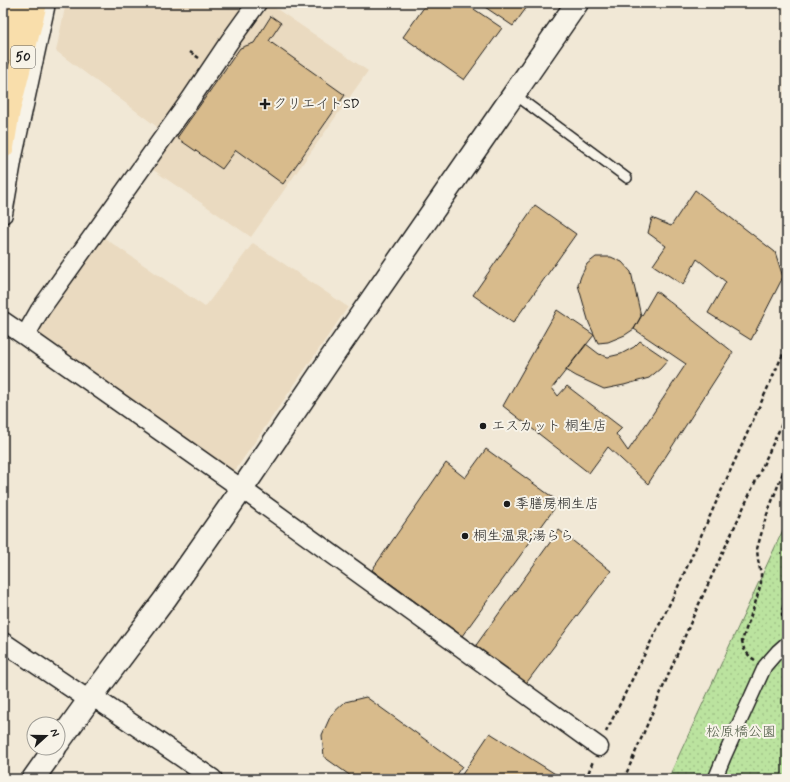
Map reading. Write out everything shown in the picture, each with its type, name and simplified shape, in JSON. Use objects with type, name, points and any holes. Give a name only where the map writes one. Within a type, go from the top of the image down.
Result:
[{"type":"highway","name":"50","points":[[3,52],[15,3]]},
{"type":"highway","name":"50","points":[[3,147],[9,110],[36,3]]},
{"type":"street","points":[[3,214],[13,156],[46,3]]},
{"type":"street","points":[[25,336],[40,310],[178,117],[257,3]]},
{"type":"street","points":[[66,732],[165,599],[577,3]]},
{"type":"street","points":[[3,322],[242,489],[599,747]]},
{"type":"street","points":[[3,642],[213,779]]},
{"type":"street","points":[[715,779],[765,666],[787,643]]},
{"type":"street","points":[[33,779],[49,756]]},
{"type":"lane","points":[[514,94],[627,178]]},
{"type":"path","points":[[599,747],[677,589],[787,345]]},
{"type":"path","points":[[624,779],[693,617],[787,413]]},
{"type":"path","points":[[765,666],[750,657],[744,649],[742,641],[761,583],[757,544],[787,462]]},
{"type":"path","points":[[787,600],[782,609],[781,615],[785,621],[787,621]]},
{"type":"shaded area","points":[[66,3],[268,3],[368,71],[251,237],[149,167],[160,129],[56,51]]},
{"type":"shaded area","points":[[100,235],[205,307],[253,243],[348,307],[234,472],[224,472],[39,340],[35,330]]},
{"type":"green space","name":"松原橋公園","points":[[787,521],[787,779],[668,779],[782,532]]},
{"type":"building","points":[[427,3],[465,3],[502,28],[464,80],[403,37]]},
{"type":"building","points":[[479,3],[530,3],[513,26]]},
{"type":"building","points":[[271,16],[281,23],[269,41],[345,95],[283,184],[236,150],[222,169],[177,138],[240,48],[254,43]]},
{"type":"building","points":[[695,190],[775,252],[783,277],[751,340],[708,313],[726,282],[697,259],[683,285],[653,265],[666,246],[648,233],[652,218],[671,226]]},
{"type":"building","points":[[535,205],[576,234],[513,323],[473,295]]},
{"type":"building","points":[[596,257],[611,257],[622,262],[631,272],[641,316],[634,329],[625,335],[608,342],[598,343],[589,323],[578,285],[587,264]]},
{"type":"building","points":[[656,291],[733,352],[648,484],[608,447],[589,473],[503,406],[557,310],[594,335],[552,388],[558,396],[567,386],[622,428],[616,434],[628,451],[686,364],[634,329]]},
{"type":"building","points":[[640,341],[668,360],[649,378],[604,389],[566,370],[586,344],[599,354],[608,357],[621,354],[634,347]]},
{"type":"building","name":"桐生温泉;湯らら","points":[[486,449],[559,502],[462,636],[372,570],[446,463],[465,478]]},
{"type":"building","points":[[559,530],[611,571],[524,686],[474,648]]},
{"type":"building","points":[[366,697],[462,766],[453,779],[355,779],[324,757],[322,735],[331,715],[345,702]]},
{"type":"building","points":[[490,733],[557,775],[554,779],[459,779]]},
{"type":"place","name":"クリエイトSD","points":[[265,104]]},
{"type":"place","name":"エスカット 桐生店","points":[[483,426]]},
{"type":"place","name":"季膳房桐生店","points":[[507,504]]},
{"type":"place","name":"桐生温泉;湯らら","points":[[465,536]]}]
